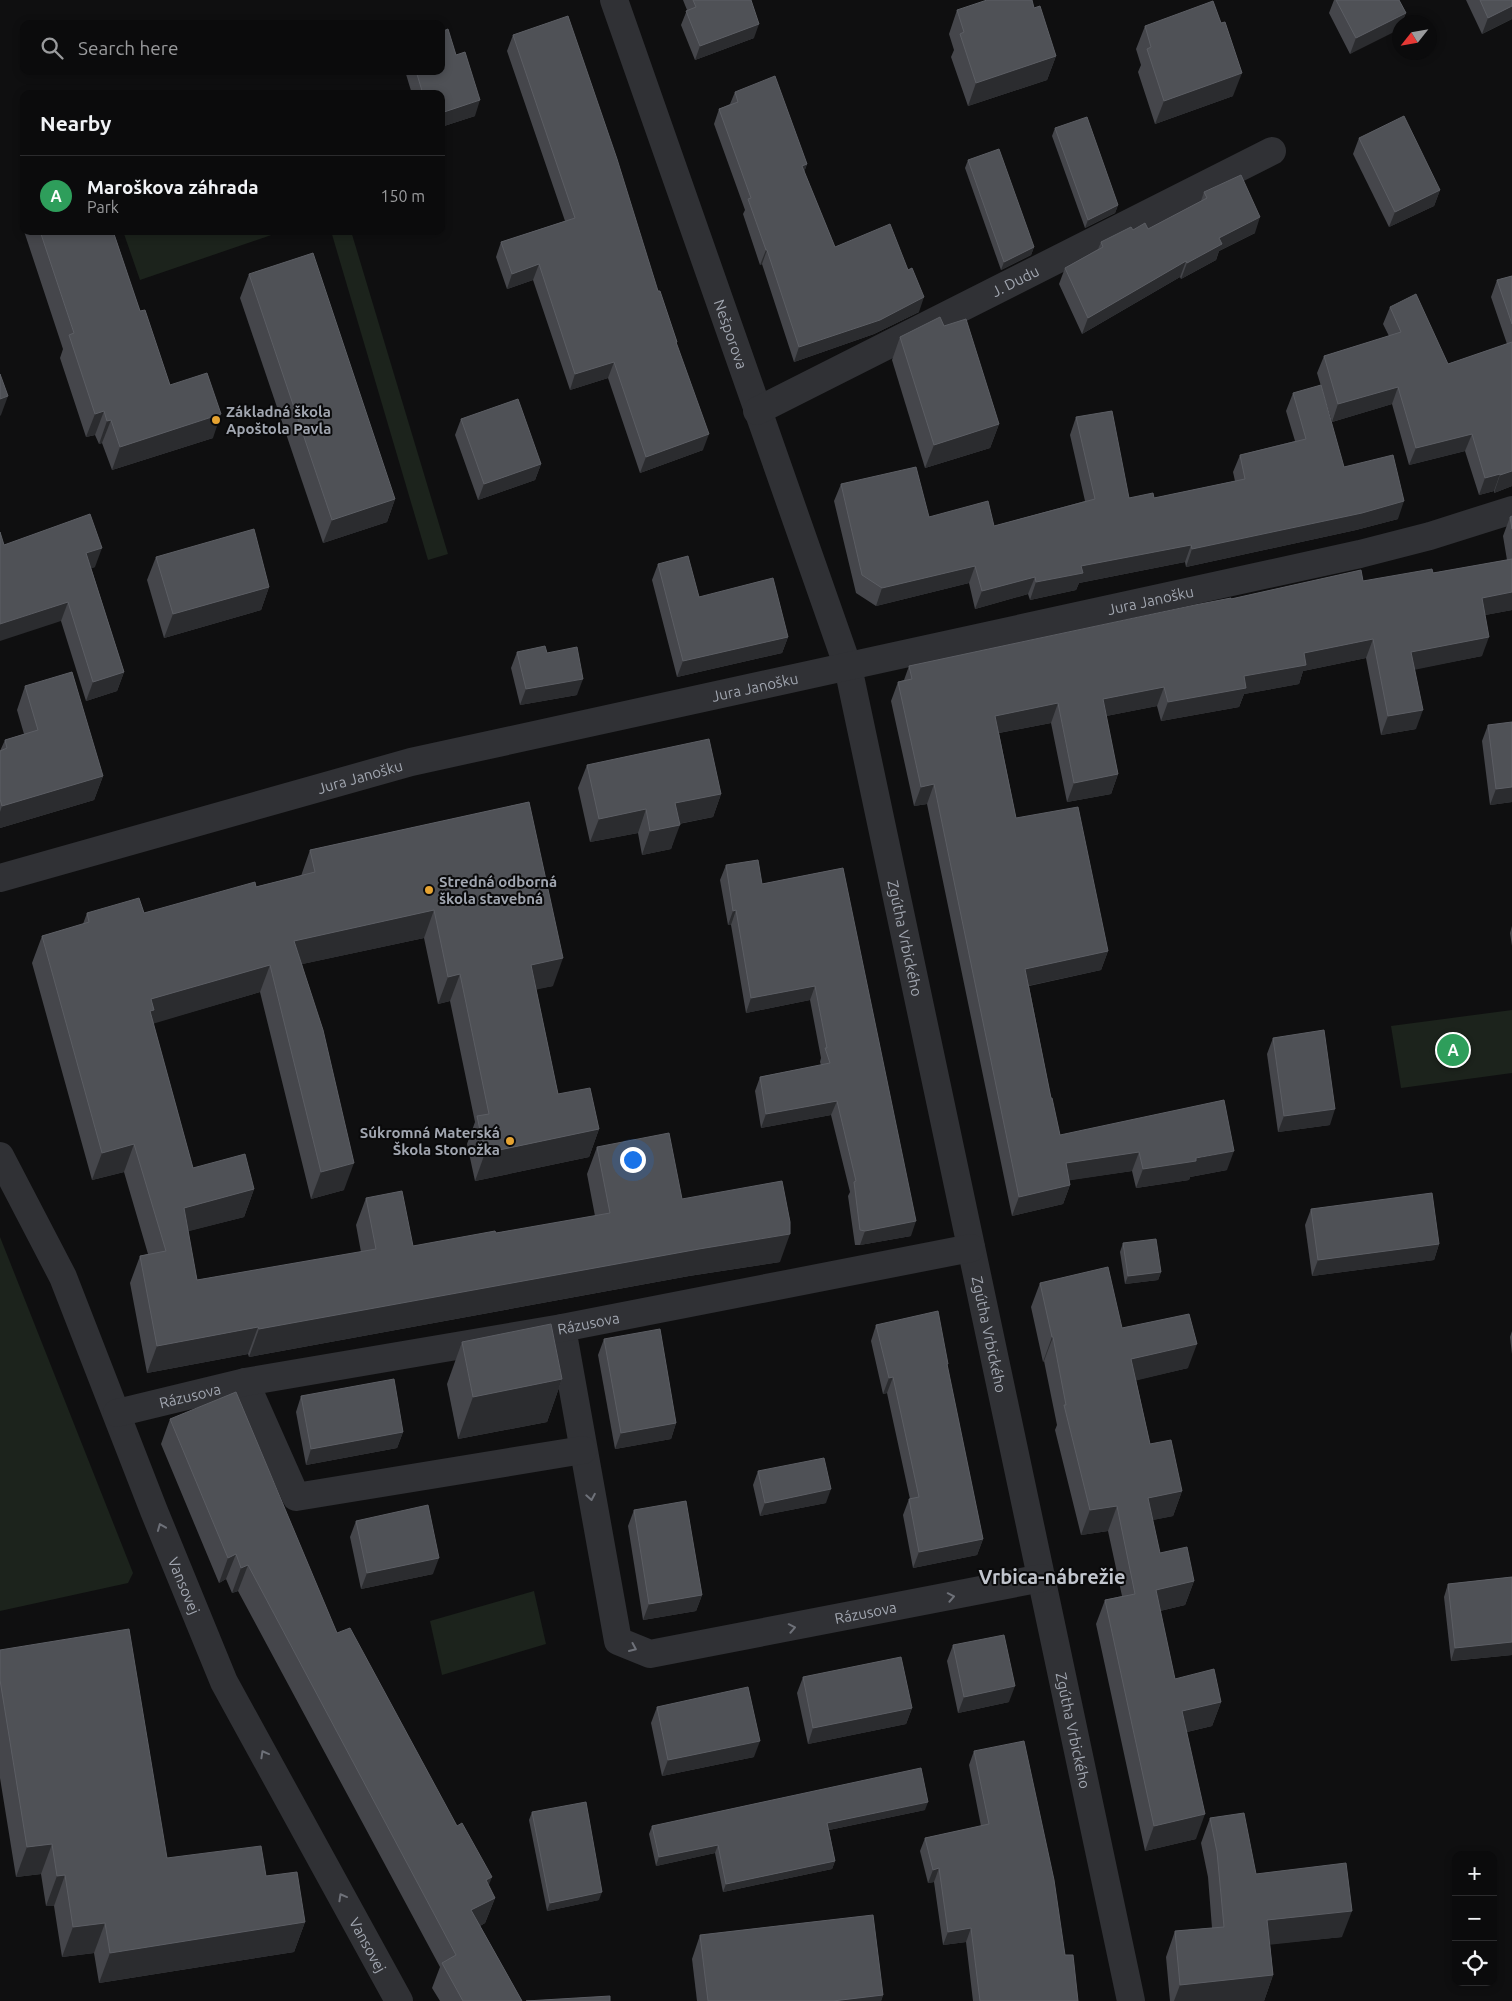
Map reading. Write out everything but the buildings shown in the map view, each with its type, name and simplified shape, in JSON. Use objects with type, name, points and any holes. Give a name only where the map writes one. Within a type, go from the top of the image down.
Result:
[{"type":"street","name":"Nešporova","points":[[614,0],[848,667]]},
{"type":"street","name":"J. Dudu","points":[[757,411],[1272,150]]},
{"type":"street","name":"Jura Janošku","points":[[0,878],[411,762],[1360,554],[1430,536],[1512,510]]},
{"type":"street","name":"Zgútha Vrbického","points":[[848,667],[1131,2001]]},
{"type":"street","name":"Vansovej","points":[[0,1156],[63,1277],[154,1511],[224,1682],[399,2001]]},
{"type":"street","name":"Rázusova","points":[[117,1414],[244,1382],[562,1328],[971,1248]]},
{"type":"street","points":[[244,1382],[296,1498],[583,1450],[562,1328]]},
{"type":"street","name":"Rázusova","points":[[583,1450],[618,1642],[650,1654],[1042,1578]]},
{"type":"shaded area","points":[[124,235],[271,235],[140,280]]},
{"type":"shaded area","points":[[332,235],[352,235],[448,554],[428,560]]},
{"type":"shaded area","points":[[1512,1010],[1512,1073],[1401,1088],[1391,1026]]},
{"type":"shaded area","points":[[0,1237],[133,1573],[128,1583],[0,1611]]},
{"type":"shaded area","points":[[534,1591],[546,1644],[442,1675],[430,1621]]},
{"type":"place","name":"Základná škola Apoštola Pavla","points":[[216,420]]},
{"type":"place","name":"Stredná odborná škola stavebná","points":[[429,890]]},
{"type":"place","name":"Maroškova záhrada","points":[[1453,1050]]},
{"type":"place","name":"Súkromná Materská Škola Stonožka","points":[[510,1141]]},
{"type":"district","name":"Vrbica-nábrežie","points":[[1052,1576]]}]
